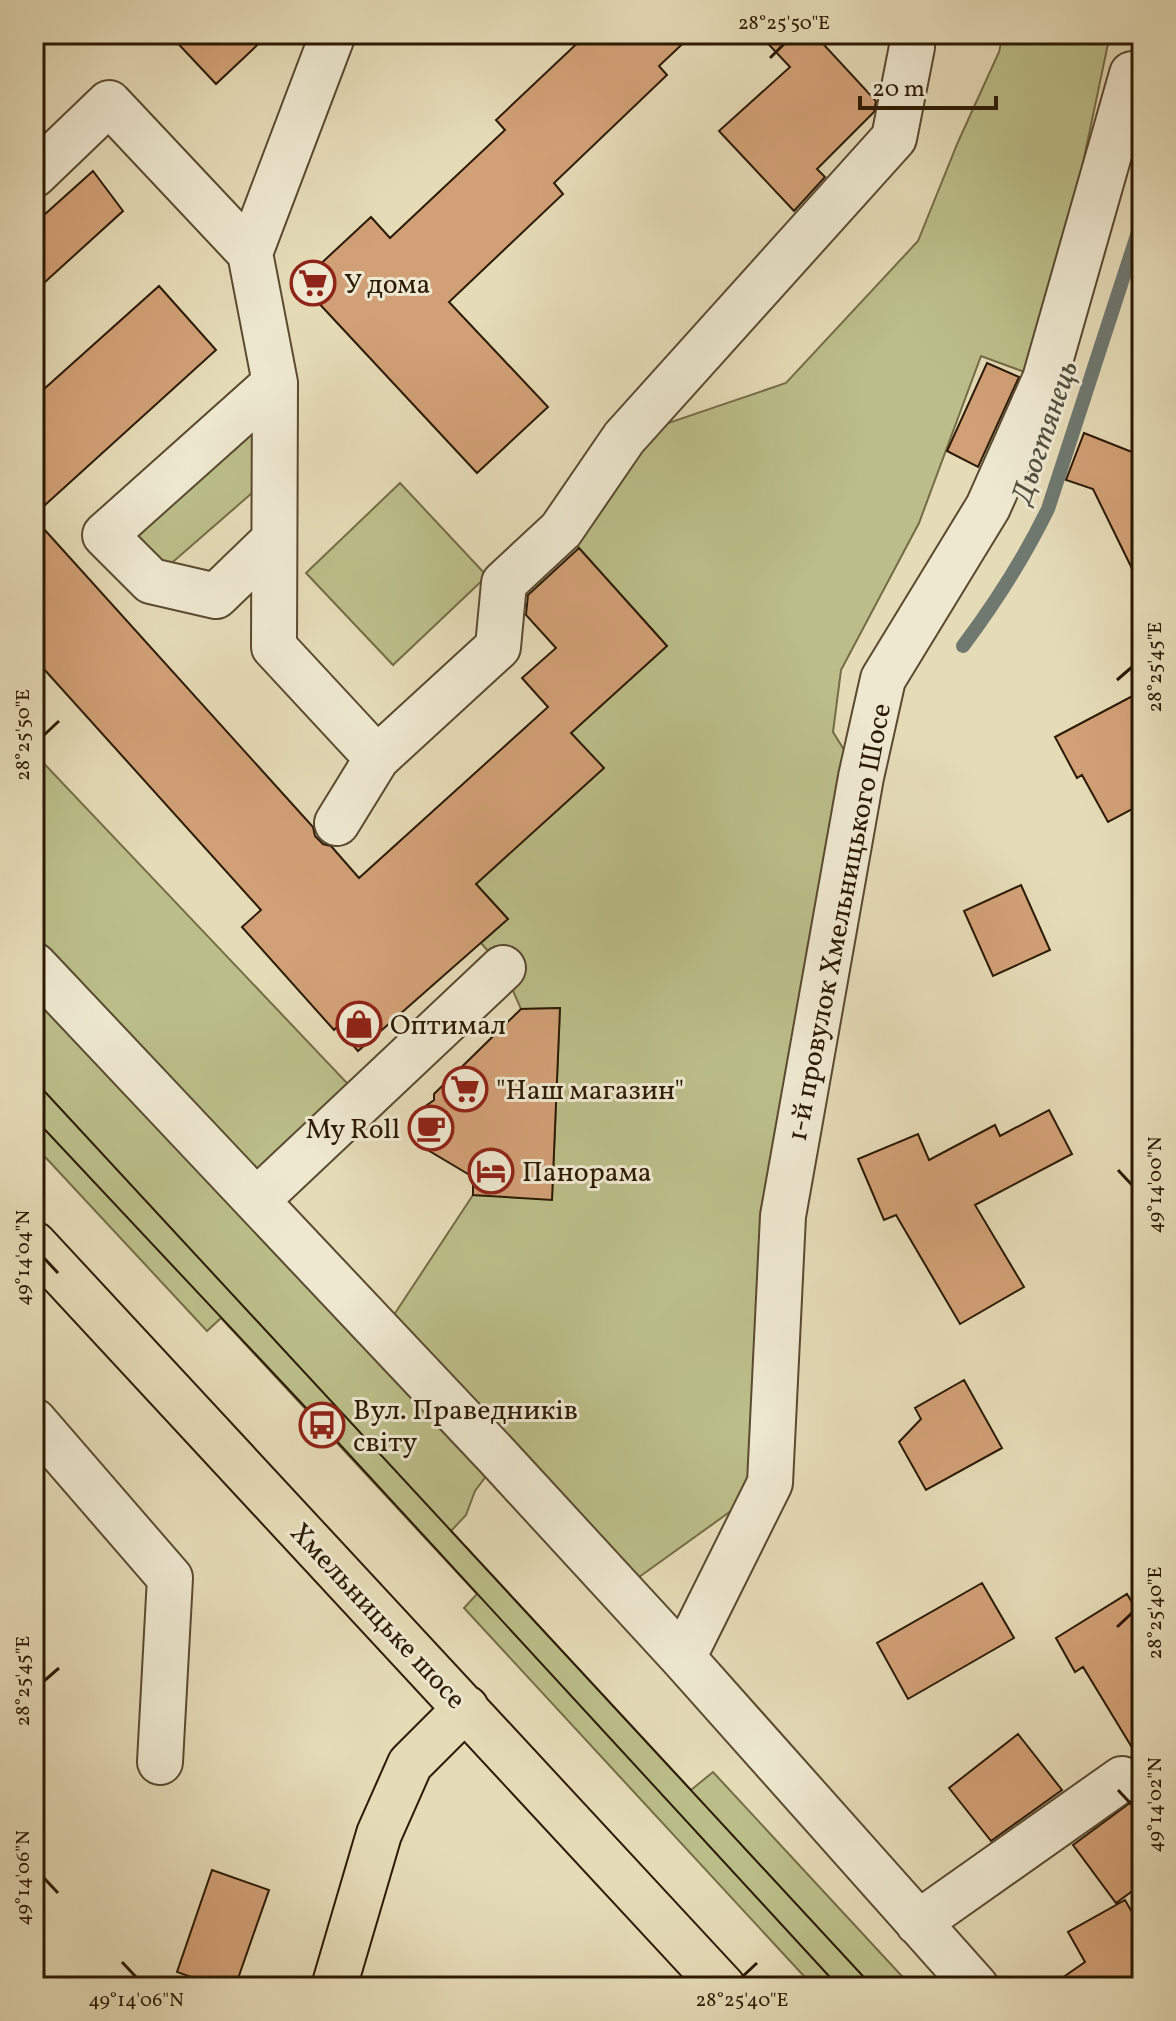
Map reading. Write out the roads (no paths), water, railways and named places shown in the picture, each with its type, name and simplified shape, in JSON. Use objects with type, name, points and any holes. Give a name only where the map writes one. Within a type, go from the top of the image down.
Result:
[{"type":"main road","name":"Хмельницьке шосе","points":[[34,1244],[723,1987]]},
{"type":"main road","points":[[334,1987],[379,1834],[410,1764],[466,1708]]},
{"type":"street","points":[[333,34],[250,253],[275,383],[274,647],[377,758]]},
{"type":"street","points":[[337,823],[377,758],[498,647],[504,583],[561,530],[624,438],[894,138],[912,34]]},
{"type":"street","name":"1-й провулок Хмельницького Шосе","points":[[683,1658],[770,1483],[783,1216],[861,777],[883,679],[988,507],[1045,379],[1132,74]]},
{"type":"street","points":[[34,175],[109,103],[250,253]]},
{"type":"street","points":[[273,541],[216,596],[151,581],[105,535],[275,383]]},
{"type":"street","points":[[34,965],[489,1447],[683,1658],[976,1987]]},
{"type":"street","points":[[257,1200],[503,968]]},
{"type":"street","points":[[34,1421],[170,1578],[160,1762]]},
{"type":"street","points":[[918,1923],[1122,1779]]},
{"type":"waterway","name":"Дьогтянець","points":[[963,646],[1009,579],[1048,509],[1142,220]]},
{"type":"tram line","points":[[34,1080],[873,1987]]},
{"type":"tram line","points":[[34,1118],[322,1425],[839,1987]]},
{"type":"place","name":"У дома","points":[[313,283]]},
{"type":"place","name":"Оптимал","points":[[359,1024]]},
{"type":"place","name":"\"Наш магазин\"","points":[[465,1089]]},
{"type":"place","name":"My Roll","points":[[431,1128]]},
{"type":"place","name":"Панорама","points":[[491,1171]]},
{"type":"place","name":"Вул. Праведників світу","points":[[322,1425]]}]
